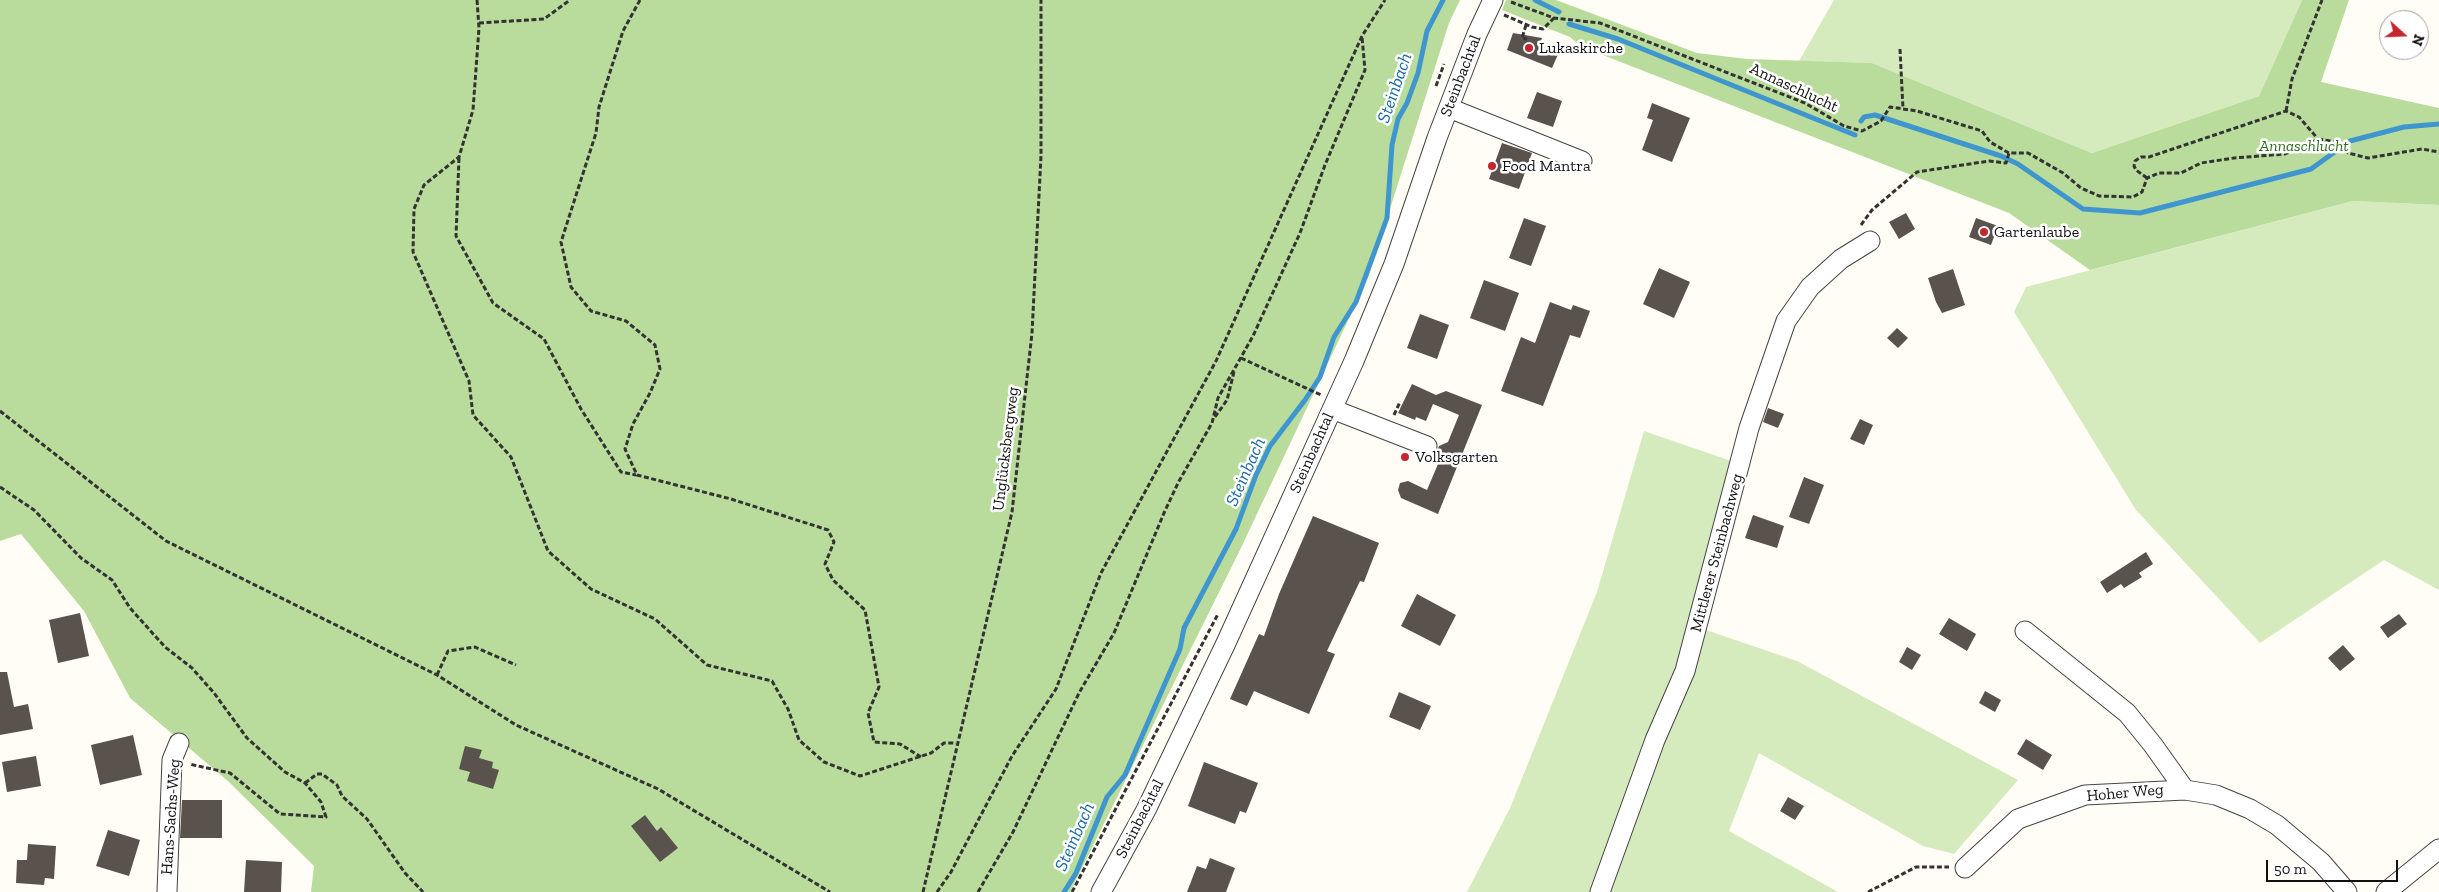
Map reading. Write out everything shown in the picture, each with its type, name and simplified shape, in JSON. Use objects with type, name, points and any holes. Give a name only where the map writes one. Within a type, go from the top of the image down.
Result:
[{"type":"street","name":"Steinbachtal","points":[[1101,892],[1146,810],[1218,661],[1332,409],[1394,264],[1449,108],[1477,34],[1493,0]]},
{"type":"street","points":[[1449,108],[1582,160]]},
{"type":"street","name":"Mittlerer Steinbachweg","points":[[1600,892],[1655,740],[1685,671],[1750,428],[1786,321],[1810,288],[1863,235]]},
{"type":"street","points":[[1332,409],[1427,446]]},
{"type":"street","points":[[2025,631],[2127,713],[2153,744],[2185,790]]},
{"type":"street","name":"Hans-Sachs-Weg","points":[[167,892],[175,751]]},
{"type":"street","name":"Hoher Weg","points":[[1965,868],[2018,819],[2085,795],[2185,790],[2216,796],[2250,809],[2277,825],[2321,862],[2347,892]]},
{"type":"street","points":[[2386,892],[2439,849]]},
{"type":"path","points":[[477,0],[478,23],[473,110],[459,157],[456,236],[493,303],[544,339],[581,409],[621,472],[731,499],[828,530],[834,542],[825,564],[833,580],[865,610],[880,687],[868,713],[874,742],[900,744],[921,757]]},
{"type":"path","points":[[478,23],[544,19],[570,0]]},
{"type":"path","points":[[636,475],[624,449],[633,424],[650,393],[660,369],[655,344],[626,321],[591,311],[571,287],[560,242],[596,133],[599,107],[623,31],[640,0]]},
{"type":"path","name":"Unglücksbergweg","points":[[923,892],[956,744],[985,633],[1012,512],[1032,323],[1041,156],[1041,0]]},
{"type":"path","points":[[937,892],[951,872],[1012,756],[1056,689],[1101,573],[1216,361],[1362,36],[1385,0]]},
{"type":"path","name":"Annaschlucht","points":[[1505,0],[1554,18],[1600,23],[1609,26],[1804,103],[1853,129],[1862,131],[1881,121],[1890,107],[1917,111],[1982,131],[1990,142],[2009,153],[2028,153],[2063,173],[2081,188],[2099,196],[2133,197],[2142,192],[2147,178]]},
{"type":"path","points":[[2286,111],[2292,78],[2322,0]]},
{"type":"path","points":[[1510,18],[1543,29],[1554,18]]},
{"type":"path","points":[[1526,24],[1522,38],[1527,39]]},
{"type":"path","points":[[1213,419],[1218,398],[1241,358],[1300,233],[1325,165],[1366,70],[1362,36]]},
{"type":"path","points":[[1900,49],[1903,109]]},
{"type":"path","points":[[1434,93],[1447,58]]},
{"type":"path","points":[[2318,139],[2299,117],[2286,111],[2149,157],[2141,157],[2135,161],[2134,166],[2147,178],[2159,173],[2181,173],[2201,163],[2285,154],[2318,139],[2338,142],[2348,153],[2368,158],[2422,149],[2439,152]]},
{"type":"path","points":[[1863,235],[1872,210],[1917,172],[1989,161],[2006,163],[2009,153]]},
{"type":"path","points":[[459,157],[424,185],[414,209],[413,252],[470,381],[473,415],[511,458],[548,551],[591,589],[655,619],[707,665],[772,681],[788,710],[799,740],[824,762],[860,776],[921,757],[944,743],[956,744]]},
{"type":"path","points":[[1241,358],[1313,391]]},
{"type":"path","points":[[978,892],[1013,832],[1079,693],[1114,633],[1164,513],[1213,419],[1227,400],[1235,368]]},
{"type":"path","points":[[1395,412],[1400,402]]},
{"type":"path","points":[[0,412],[166,541],[437,675],[516,724],[658,789],[830,892]]},
{"type":"path","points":[[0,486],[34,510],[81,558],[112,580],[130,608],[165,647],[192,668],[214,692],[247,738],[285,772],[305,783],[321,802],[326,817],[280,814],[230,773],[175,751]]},
{"type":"path","points":[[1072,892],[1221,609]]},
{"type":"path","points":[[437,675],[448,651],[475,646],[516,666]]},
{"type":"path","points":[[305,783],[317,774],[322,774],[338,785],[342,796],[367,819],[405,872],[423,892]]},
{"type":"path","points":[[1868,892],[1916,867],[1965,868]]},
{"type":"green space","points":[[0,0],[1460,0],[1449,23],[1368,278],[1240,550],[1070,892],[311,892],[314,866],[229,782],[130,698],[84,611],[21,534],[0,541]]},
{"type":"green space","name":"Annaschlucht","points":[[1506,0],[1556,0],[1697,53],[1747,59],[1872,63],[2092,153],[2259,96],[2302,0],[2349,0],[2321,82],[2439,108],[2439,205],[2353,201],[2090,270],[2009,213],[1582,47],[1570,37],[1502,10]]},
{"type":"green space","points":[[1834,0],[2302,0],[2259,96],[2092,153],[1872,63],[1799,61]]},
{"type":"green space","points":[[2353,201],[2439,205],[2439,590],[2384,560],[2260,643],[2136,510],[2014,312],[2026,287]]},
{"type":"green space","points":[[1644,431],[1737,463],[1703,629],[1797,661],[2018,780],[1954,854],[1923,846],[1759,753],[1729,831],[1838,892],[1467,892],[1510,808],[1597,592]]},
{"type":"building","name":"Lukaskirche","points":[[1513,33],[1542,38],[1539,46],[1560,50],[1552,68],[1507,50]]},
{"type":"building","points":[[1537,92],[1562,101],[1553,127],[1527,118]]},
{"type":"building","points":[[1652,103],[1690,118],[1672,162],[1642,150],[1653,120],[1647,118]]},
{"type":"building","points":[[1502,143],[1532,153],[1519,189],[1489,179]]},
{"type":"building","points":[[1906,213],[1915,229],[1899,239],[1889,222]]},
{"type":"building","points":[[1524,218],[1546,226],[1531,266],[1509,258]]},
{"type":"building","name":"Gartenlaube","points":[[1976,218],[1998,226],[1991,245],[1969,237]]},
{"type":"building","points":[[1659,268],[1690,282],[1674,318],[1643,304]]},
{"type":"building","points":[[1953,269],[1965,305],[1942,313],[1928,278]]},
{"type":"building","points":[[1484,280],[1519,293],[1505,331],[1470,318]]},
{"type":"building","points":[[1550,302],[1571,310],[1573,305],[1590,311],[1580,338],[1570,335],[1543,406],[1501,391],[1521,337],[1535,343]]},
{"type":"building","points":[[1420,314],[1449,325],[1437,359],[1407,348]]},
{"type":"building","points":[[1897,328],[1908,338],[1898,348],[1887,338]]},
{"type":"building","points":[[1412,384],[1436,395],[1446,391],[1482,405],[1438,514],[1401,498],[1398,490],[1400,483],[1408,481],[1427,490],[1438,464],[1435,455],[1439,446],[1448,442],[1459,415],[1433,404],[1426,421],[1416,417],[1415,420],[1398,413]]},
{"type":"building","points":[[1768,408],[1784,414],[1778,428],[1763,422]]},
{"type":"building","points":[[1860,419],[1873,425],[1864,445],[1850,439]]},
{"type":"building","points":[[1804,477],[1824,485],[1809,524],[1789,517]]},
{"type":"building","points":[[1753,515],[1784,526],[1777,548],[1745,538]]},
{"type":"building","points":[[1313,516],[1379,543],[1364,582],[1360,581],[1327,651],[1335,654],[1309,714],[1254,691],[1247,706],[1230,699],[1259,634],[1264,636],[1279,594]]},
{"type":"building","points":[[2146,552],[2153,564],[2139,573],[2142,577],[2124,588],[2121,584],[2107,593],[2100,582]]},
{"type":"building","points":[[1417,594],[1456,615],[1440,646],[1401,626]]},
{"type":"building","points":[[80,613],[89,656],[58,663],[49,620]]},
{"type":"building","points":[[2399,614],[2407,624],[2388,638],[2380,627]]},
{"type":"building","points":[[1949,618],[1976,634],[1967,651],[1939,634]]},
{"type":"building","points":[[2343,645],[2355,659],[2340,671],[2328,658]]},
{"type":"building","points":[[1907,647],[1921,655],[1912,670],[1899,662]]},
{"type":"building","points":[[0,672],[7,672],[14,707],[28,704],[33,729],[0,735]]},
{"type":"building","points":[[1985,691],[2001,700],[1995,712],[1979,703]]},
{"type":"building","points":[[1399,692],[1431,706],[1420,730],[1389,717]]},
{"type":"building","points":[[133,735],[142,775],[100,785],[91,745]]},
{"type":"building","points":[[2026,739],[2052,755],[2043,770],[2017,754]]},
{"type":"building","points":[[465,746],[482,750],[479,758],[493,762],[492,768],[499,770],[493,789],[467,781],[470,772],[459,769]]},
{"type":"building","points":[[36,756],[41,786],[7,792],[2,762]]},
{"type":"building","points":[[1204,762],[1258,783],[1246,813],[1240,811],[1235,824],[1188,806]]},
{"type":"building","points":[[1788,797],[1804,806],[1795,820],[1780,811]]},
{"type":"building","points":[[182,800],[222,800],[222,838],[180,838]]},
{"type":"building","points":[[645,815],[657,831],[661,827],[678,848],[660,862],[631,826]]},
{"type":"building","points":[[108,830],[140,840],[129,876],[96,866]]},
{"type":"building","points":[[28,844],[56,846],[54,879],[45,878],[44,885],[16,883],[17,860],[27,860]]},
{"type":"building","points":[[1210,858],[1235,868],[1226,892],[1187,892],[1197,866],[1206,869]]},
{"type":"building","points":[[246,860],[282,862],[281,892],[244,892]]},
{"type":"waterway","name":"Steinbach","points":[[1064,892],[1076,873],[1107,797],[1125,775],[1180,649],[1184,628],[1236,529],[1256,475],[1270,446],[1320,377],[1334,337],[1356,302],[1387,218],[1392,145],[1398,119],[1407,103],[1418,73],[1427,31],[1443,0]]},
{"type":"waterway","points":[[1535,0],[1559,12]]},
{"type":"waterway","points":[[1569,24],[1618,39],[1855,135]]},
{"type":"waterway","points":[[1861,121],[1864,117],[1875,115],[2001,156],[2018,164],[2083,209],[2140,213],[2311,169],[2350,141],[2404,127],[2439,124]]},
{"type":"place","name":"Lukaskirche","points":[[1529,48]]},
{"type":"place","name":"Food Mantra","points":[[1492,166]]},
{"type":"place","name":"Gartenlaube","points":[[1984,232]]},
{"type":"place","name":"Volksgarten","points":[[1405,457]]}]
